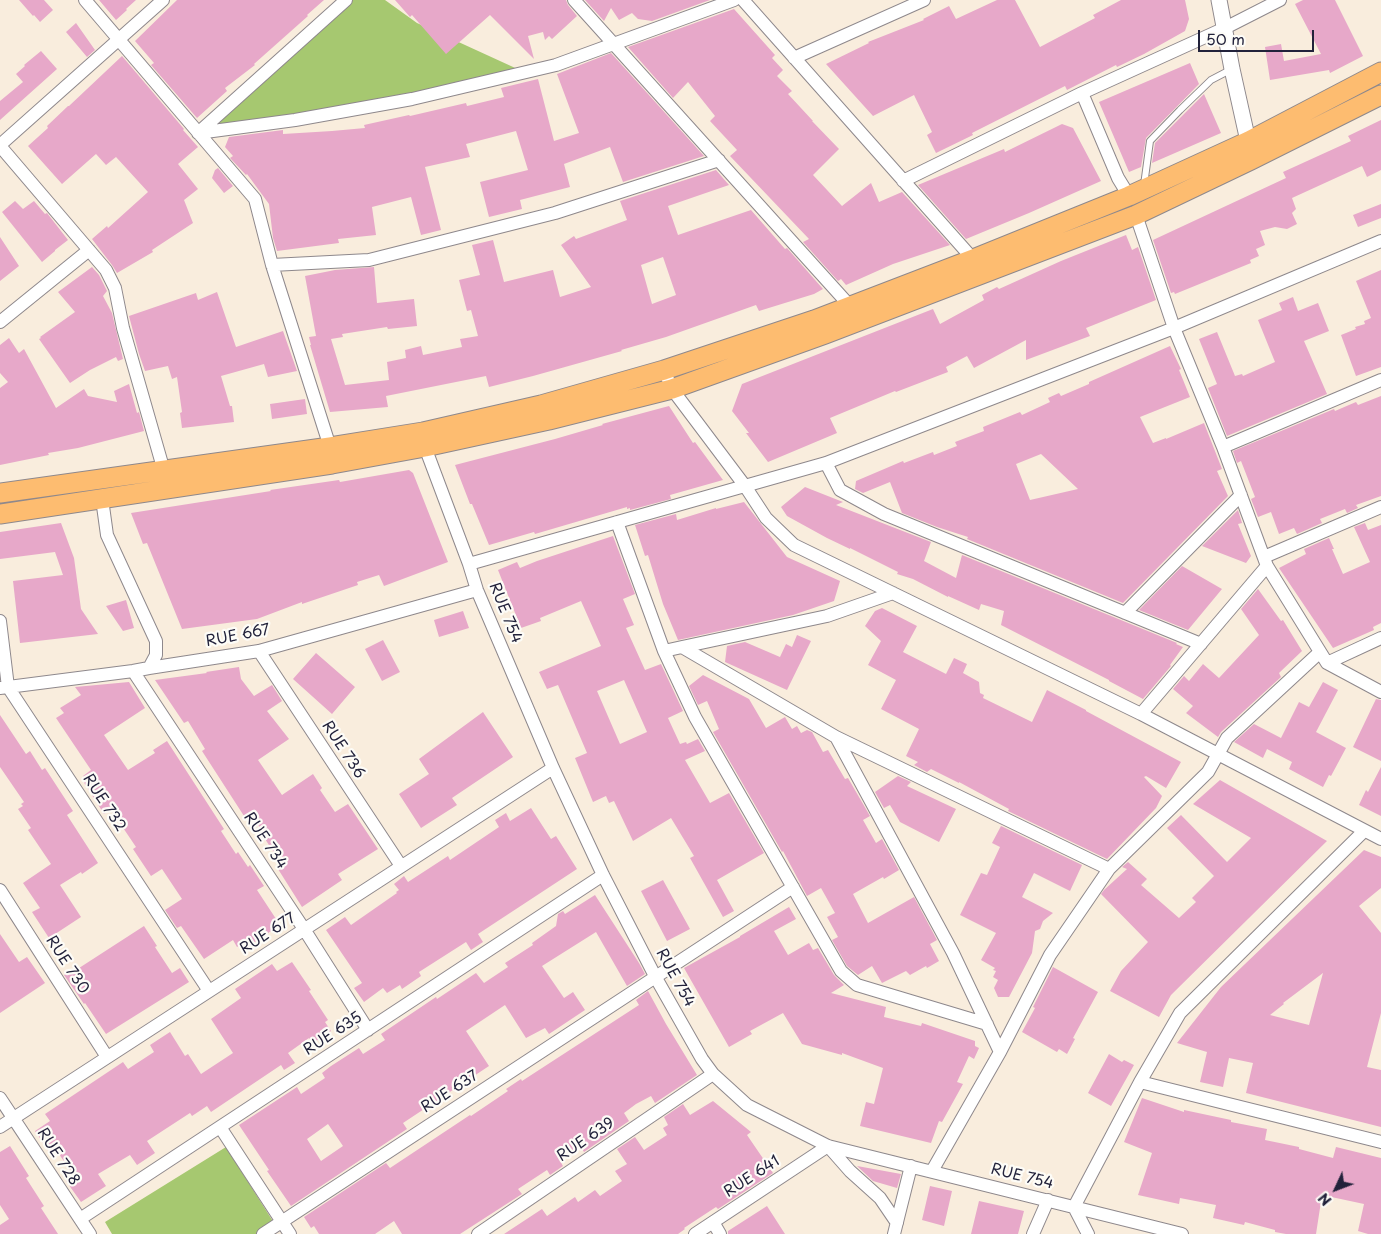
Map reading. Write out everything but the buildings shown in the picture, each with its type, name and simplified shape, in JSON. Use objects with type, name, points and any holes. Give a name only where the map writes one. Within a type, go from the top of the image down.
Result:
[{"type":"main road","points":[[0,493],[330,447],[424,439],[549,420],[672,389],[825,334],[977,267],[1248,141],[1381,72]]},
{"type":"main road","points":[[0,514],[332,464],[664,370],[814,320],[850,306],[1136,215],[1252,160],[1381,95]]},
{"type":"street","points":[[85,0],[254,199],[272,265],[330,447]]},
{"type":"street","points":[[163,0],[0,146],[106,270],[115,288],[123,328],[164,471]]},
{"type":"street","points":[[198,133],[346,0]]},
{"type":"street","points":[[574,0],[850,306]]},
{"type":"street","points":[[198,133],[295,120],[412,99],[556,65],[734,0]]},
{"type":"street","points":[[743,0],[977,267]]},
{"type":"street","points":[[794,58],[924,0]]},
{"type":"street","points":[[1219,0],[1252,160]]},
{"type":"street","points":[[903,181],[1082,93],[1225,28],[1280,0]]},
{"type":"street","points":[[1082,93],[1118,178],[1136,193]]},
{"type":"street","points":[[272,265],[369,260],[555,213],[719,160]]},
{"type":"street","points":[[1136,215],[1174,328],[1223,447],[1266,562],[1323,658],[1381,692]]},
{"type":"street","points":[[469,564],[826,463],[1174,328],[1381,242]]},
{"type":"street","points":[[0,322],[89,250]]},
{"type":"street","points":[[664,370],[672,389],[745,486],[766,518],[794,545],[1141,714],[1381,839]]},
{"type":"street","points":[[1223,447],[1381,380]]},
{"type":"street","name":"RUE 754","points":[[424,439],[477,590],[553,768],[603,875],[656,978],[702,1059],[714,1074],[747,1106],[828,1146],[1182,1234]]},
{"type":"street","points":[[826,463],[840,490],[884,514],[1201,644]]},
{"type":"street","points":[[1125,613],[1241,495]]},
{"type":"street","points":[[102,499],[107,535],[156,641],[156,655],[149,668]]},
{"type":"street","points":[[1141,714],[1201,644],[1266,562],[1381,507]]},
{"type":"street","points":[[617,522],[664,651],[695,717],[841,971],[857,986],[987,1024]]},
{"type":"street","name":"RUE 667","points":[[4,688],[133,671],[259,651],[477,590]]},
{"type":"street","points":[[664,651],[827,616],[893,593]]},
{"type":"street","name":"RUE 732","points":[[0,622],[4,688],[209,991]]},
{"type":"street","points":[[932,1171],[1000,1052],[1050,955],[1109,869],[1208,772],[1227,738],[1323,658],[1381,638]]},
{"type":"street","points":[[682,647],[836,737],[1109,869]]},
{"type":"street","name":"RUE 736","points":[[259,651],[401,866]]},
{"type":"street","name":"RUE 734","points":[[133,671],[368,1030]]},
{"type":"street","points":[[836,737],[953,953],[1000,1052]]},
{"type":"street","name":"RUE 677","points":[[0,1127],[553,768]]},
{"type":"street","points":[[1088,1234],[1074,1207],[1140,1082],[1180,1012],[1364,831]]},
{"type":"street","name":"RUE 635","points":[[80,1219],[603,875]]},
{"type":"street","name":"RUE 637","points":[[263,1234],[793,888]]},
{"type":"street","name":"RUE 730","points":[[0,890],[107,1057]]},
{"type":"street","name":"RUE 639","points":[[478,1234],[714,1074]]},
{"type":"street","points":[[1140,1082],[1381,1142]]},
{"type":"street","name":"RUE 728","points":[[0,1098],[90,1234]]},
{"type":"street","points":[[220,1127],[290,1234]]},
{"type":"street","points":[[828,1146],[850,1171],[880,1198],[896,1229]]},
{"type":"street","name":"RUE 641","points":[[695,1234],[828,1146]]},
{"type":"street","points":[[896,1229],[911,1166]]},
{"type":"street","points":[[1033,1234],[1048,1200]]},
{"type":"street","points":[[713,1222],[720,1234]]},
{"type":"lane","points":[[1136,193],[1150,141],[1211,80],[1232,69]]},
{"type":"green space","points":[[346,0],[385,0],[417,23],[524,72],[198,133]]},
{"type":"green space","points":[[226,1147],[274,1223],[257,1234],[112,1234],[105,1222]]}]
